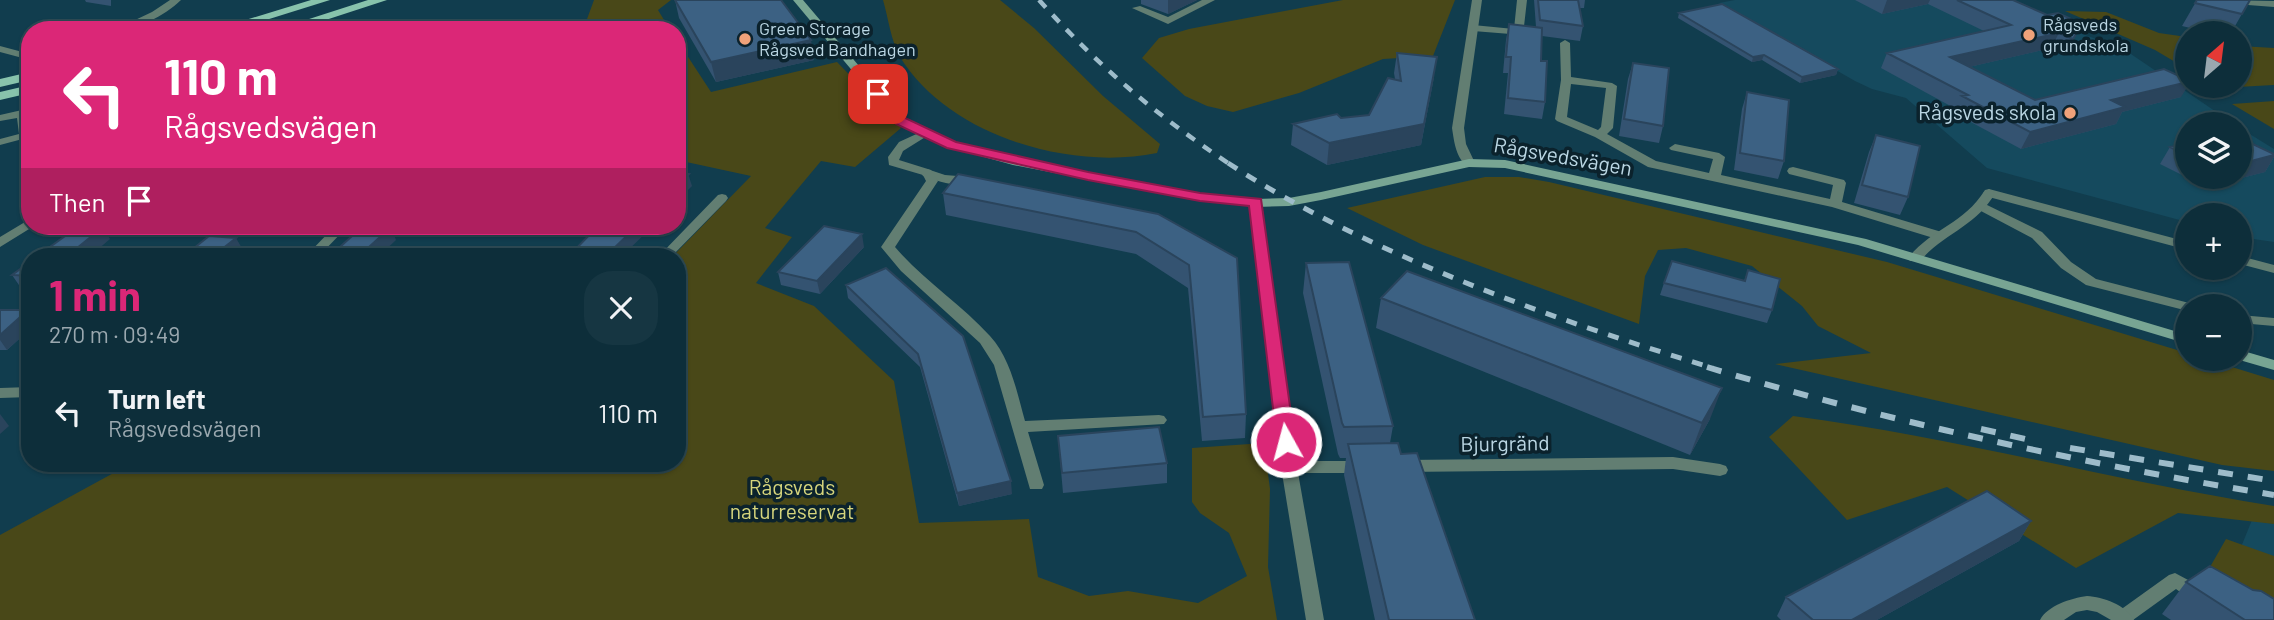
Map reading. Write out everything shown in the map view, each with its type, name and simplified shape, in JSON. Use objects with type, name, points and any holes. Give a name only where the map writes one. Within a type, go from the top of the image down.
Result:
[{"type":"main road","points":[[250,21],[324,0]]},
{"type":"main road","points":[[311,21],[381,0]]},
{"type":"main road","points":[[0,83],[21,78]]},
{"type":"main road","points":[[0,96],[21,91]]},
{"type":"street","points":[[139,21],[176,0]]},
{"type":"street","name":"Rågsvedsvägen","points":[[798,0],[900,121],[923,134],[952,145],[1025,163],[1200,197],[1256,202],[1310,198],[1469,163],[1529,168],[1807,229],[1915,258],[2175,336]]},
{"type":"street","points":[[1136,8],[1168,20],[1210,0]]},
{"type":"street","points":[[1469,163],[1460,144],[1458,128],[1477,0]]},
{"type":"street","points":[[1473,28],[1519,33],[1522,0]]},
{"type":"street","points":[[2222,0],[2274,4]]},
{"type":"street","points":[[1565,43],[1566,80],[1561,119],[1599,135],[1652,164],[1835,204],[1940,236]]},
{"type":"street","points":[[0,49],[21,55]]},
{"type":"street","points":[[1566,80],[1612,86],[1608,128],[1599,135]]},
{"type":"street","points":[[0,118],[21,113]]},
{"type":"street","points":[[923,134],[898,149],[892,162],[943,179],[986,184]]},
{"type":"street","points":[[0,142],[21,137]]},
{"type":"street","points":[[1675,148],[1718,157],[1714,178]]},
{"type":"street","points":[[1793,171],[1840,183],[1835,204]]},
{"type":"street","points":[[928,173],[932,181],[888,247],[906,268],[986,340],[1001,365],[1036,485]]},
{"type":"street","points":[[1915,258],[1924,246],[1962,224],[1983,207],[1989,193],[2175,243]]},
{"type":"street","points":[[686,235],[722,198]]},
{"type":"street","points":[[1256,202],[1289,467],[1315,620]]},
{"type":"street","points":[[1983,207],[2037,235],[2066,265],[2091,282],[2175,304]]},
{"type":"street","points":[[0,243],[21,229]]},
{"type":"street","points":[[320,248],[333,235]]},
{"type":"street","points":[[673,248],[686,235]]},
{"type":"street","points":[[2252,263],[2274,269]]},
{"type":"street","points":[[2252,320],[2274,322]]},
{"type":"street","points":[[2252,359],[2274,365]]},
{"type":"street","points":[[0,393],[21,392]]},
{"type":"street","points":[[1019,427],[1159,419]]},
{"type":"street","name":"Bjurgränd","points":[[1289,467],[1673,463],[1720,470]]},
{"type":"street","points":[[2049,620],[2075,603],[2091,603],[2109,609],[2123,619],[2175,580],[2220,607]]},
{"type":"shaded area","name":"Rågsveds skola","points":[[1735,0],[1993,0],[2125,50],[2175,84],[2175,98],[2196,98],[2216,112],[2175,112],[2175,189],[2252,189],[2252,135],[2274,149],[2274,242],[2252,239],[2252,203],[2175,203],[2175,219],[1987,168],[1906,98],[1872,89],[1855,81],[1719,3]]},
{"type":"shaded area","points":[[2252,520],[2274,524],[2274,583],[2237,557]]},
{"type":"green space","points":[[594,0],[671,0],[658,10],[665,21],[586,21]]},
{"type":"green space","points":[[883,0],[1000,0],[1034,28],[1103,96],[1160,144],[1157,153],[1087,157],[1014,141],[980,127],[948,108],[922,85],[900,57]]},
{"type":"green space","points":[[1343,0],[1455,0],[1433,56],[1383,59],[1299,93],[1233,112],[1207,106],[1185,96],[1142,58],[1159,38],[1189,29]]},
{"type":"green space","points":[[2065,11],[2106,12],[2159,33],[2175,35],[2175,62],[2155,50]]},
{"type":"green space","points":[[2252,47],[2274,48],[2274,85],[2252,86]]},
{"type":"green space","name":"Rågsveds naturreservat","points":[[686,54],[711,92],[837,62],[901,128],[855,167],[821,161],[765,228],[792,237],[756,283],[814,306],[894,381],[919,523],[1029,519],[1038,577],[1089,596],[1128,591],[1198,603],[1247,576],[1229,533],[1200,513],[1192,502],[1192,448],[1264,443],[1270,489],[1268,567],[1277,620],[0,620],[0,535],[115,472],[686,472],[686,248],[681,248],[751,176],[686,162]]},
{"type":"green space","points":[[2274,101],[2274,129],[2252,116],[2252,112],[2245,112],[2232,104]]},
{"type":"green space","points":[[1485,177],[1519,177],[1887,262],[2175,349],[2175,371],[2245,371],[2274,380],[2274,471],[2222,465],[1775,364],[1871,353],[1818,326],[1802,306],[1752,266],[1686,248],[1658,250],[1645,276],[1639,324],[1423,245],[1347,208]]},
{"type":"green space","points":[[1793,416],[1914,435],[2274,506],[2274,524],[2178,513],[2076,568],[1947,487],[1847,520],[1769,437]]},
{"type":"green space","points":[[2226,539],[2274,556],[2274,620],[2202,581]]},
{"type":"building","name":"Green Storage Rågsved Bandhagen","points":[[675,0],[781,0],[811,40],[711,62]]},
{"type":"building","points":[[1538,0],[1578,0],[1583,26],[1540,20]]},
{"type":"building","points":[[1957,0],[2013,0],[2047,15],[2058,13],[2082,24],[2073,39],[2059,33],[1950,57],[2035,100],[2164,69],[2175,74],[2175,85],[2111,100],[2125,107],[2030,132],[1962,96],[1968,95],[1887,53],[2011,25]]},
{"type":"building","points":[[2197,0],[2250,0],[2242,14],[2195,3]]},
{"type":"building","points":[[1722,4],[1838,69],[1802,77],[1764,55],[1753,57],[1679,13]]},
{"type":"building","points":[[1509,24],[1542,28],[1541,61],[1547,61],[1545,102],[1508,98],[1511,57],[1506,57]]},
{"type":"building","points":[[1397,53],[1437,57],[1424,124],[1329,143],[1293,124],[1337,114],[1341,118],[1369,115],[1388,78],[1401,81]]},
{"type":"building","points":[[1633,63],[1669,68],[1663,126],[1624,119]]},
{"type":"building","points":[[1747,92],[1789,100],[1784,161],[1740,153]]},
{"type":"building","points":[[1876,135],[1920,146],[1908,197],[1862,185]]},
{"type":"building","points":[[2252,144],[2274,154],[2252,161]]},
{"type":"building","points":[[958,174],[1158,214],[1237,258],[1246,414],[1203,417],[1189,265],[1136,232],[943,193]]},
{"type":"building","points":[[824,226],[862,234],[817,281],[778,272]]},
{"type":"building","points":[[67,235],[93,235],[77,248],[48,248]]},
{"type":"building","points":[[353,235],[382,235],[368,248],[339,248]]},
{"type":"building","points":[[589,235],[628,235],[614,248],[577,248]]},
{"type":"building","points":[[209,236],[236,238],[223,248],[194,248]]},
{"type":"building","points":[[1672,261],[1745,281],[1748,270],[1780,279],[1772,310],[1664,283]]},
{"type":"building","points":[[1349,262],[1393,426],[1344,427],[1342,423],[1306,263]]},
{"type":"building","points":[[21,268],[21,276],[12,275]]},
{"type":"building","points":[[886,268],[963,336],[1011,481],[957,493],[918,354],[846,285]]},
{"type":"building","points":[[1407,271],[1722,388],[1702,423],[1381,298]]},
{"type":"building","points":[[0,310],[21,310],[21,316],[0,335]]},
{"type":"building","points":[[1159,427],[1167,463],[1062,473],[1058,436]]},
{"type":"building","points":[[1398,443],[1401,454],[1417,453],[1475,620],[1389,620],[1348,444]]},
{"type":"building","points":[[1987,491],[2031,521],[1852,620],[1813,620],[1786,597]]},
{"type":"building","points":[[2210,566],[2274,599],[2274,620],[2245,620],[2186,582]]},
{"type":"railway","points":[[1039,0],[1129,89],[1229,164]]},
{"type":"railway","points":[[1229,164],[1340,227],[1463,282],[1590,329],[1713,368]]},
{"type":"railway","points":[[1707,367],[1847,406],[1988,440],[2274,495]]},
{"type":"railway","points":[[1981,429],[2039,442]]},
{"type":"railway","points":[[2070,448],[2274,481]]},
{"type":"place","name":"Rågsveds grundskola","points":[[2029,35]]},
{"type":"place","name":"Green Storage Rågsved Bandhagen","points":[[745,39]]},
{"type":"place","name":"Rågsveds skola","points":[[2070,113]]},
{"type":"route","points":[[878,94],[900,121],[923,134],[952,145],[1013,161],[1200,197],[1256,202],[1265,291],[1286,442]]}]
